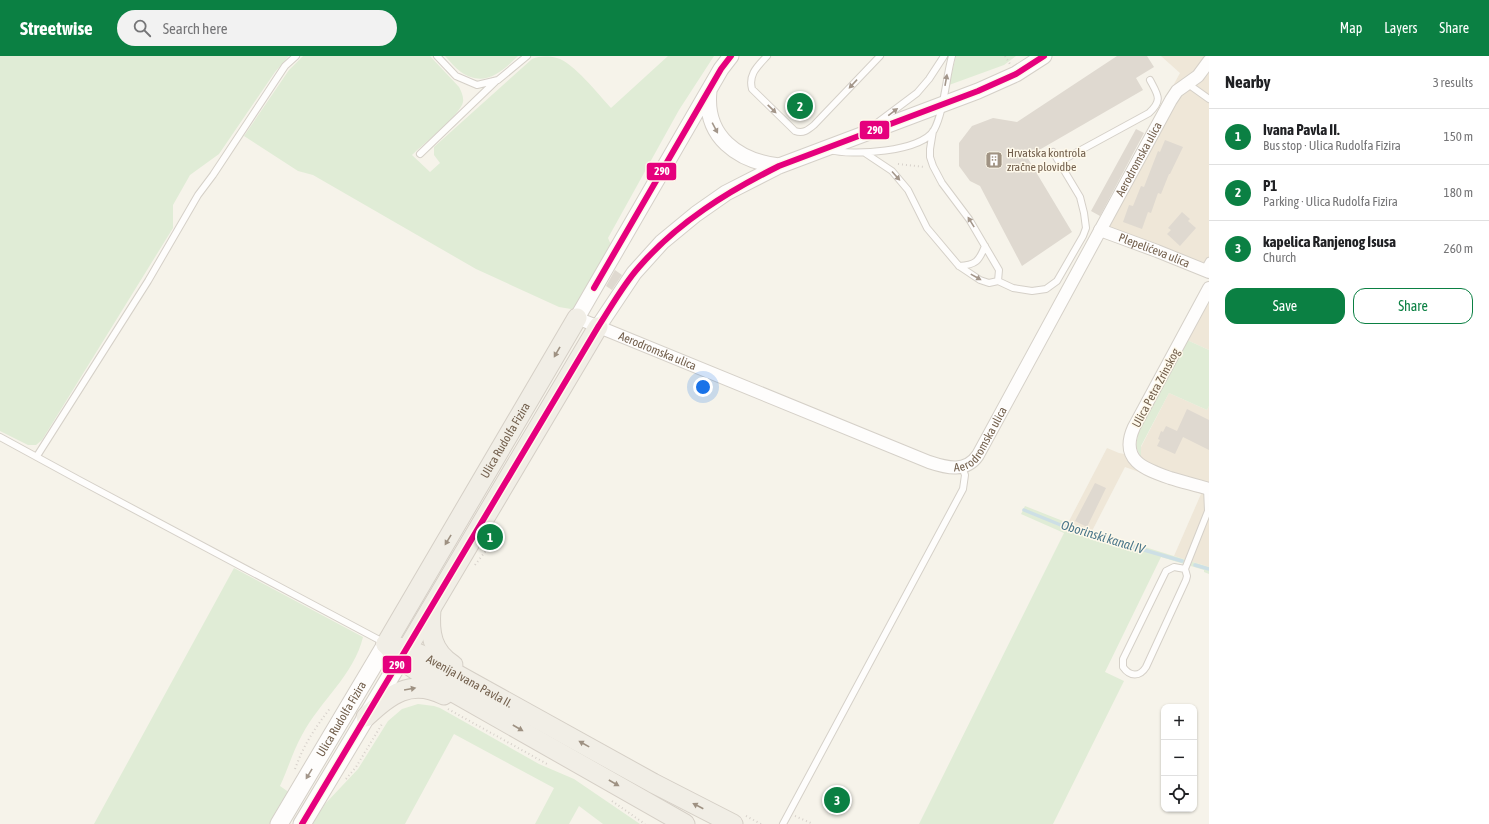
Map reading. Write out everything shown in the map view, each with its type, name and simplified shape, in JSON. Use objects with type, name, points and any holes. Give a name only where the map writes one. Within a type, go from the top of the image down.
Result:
[{"type":"main road","name":"Ulica Rudolfa Fizira","points":[[279,824],[577,318]]},
{"type":"main road","name":"Ulica Rudolfa Fizira","points":[[302,824],[375,719],[404,654],[598,327]]},
{"type":"main road","points":[[431,608],[430,633],[436,649],[444,659],[472,678],[482,688]]},
{"type":"main road","name":"Avenija Ivana Pavla II.","points":[[386,644],[404,654],[423,675],[685,824]]},
{"type":"main road","name":"Avenija Ivana Pavla II.","points":[[404,654],[426,657],[732,824]]},
{"type":"main road","points":[[375,719],[381,704],[393,694],[413,688],[432,690],[462,703],[484,709]]},
{"type":"street","name":"Ulica Rudolfa Fizira","points":[[577,318],[721,69],[731,56]]},
{"type":"street","name":"Ulica Rudolfa Fizira","points":[[598,327],[639,267],[662,242],[696,214],[726,193],[779,166],[941,105],[1016,74],[1044,56]]},
{"type":"street","name":"Aerodromska ulica","points":[[577,318],[929,462],[947,467],[962,467],[968,465],[978,455],[1174,94],[1198,76],[1209,61]]},
{"type":"street","points":[[709,90],[709,113],[721,138],[742,156],[763,164],[779,166]]},
{"type":"street","name":"Plepelićeva ulica","points":[[1100,230],[1207,268]]},
{"type":"street","name":"Ulica Petra Zrinskog","points":[[1208,489],[1146,469],[1136,460],[1130,451],[1129,445],[1134,427],[1209,288]]},
{"type":"lane","points":[[37,456],[148,281],[198,196],[286,66],[296,56]]},
{"type":"lane","points":[[437,56],[456,76],[477,85],[498,80]]},
{"type":"lane","points":[[420,154],[498,80],[527,56]]},
{"type":"lane","points":[[768,56],[752,74],[750,82],[752,89],[795,131],[799,132],[806,131],[814,125],[880,56]]},
{"type":"lane","points":[[861,135],[917,93],[929,79],[944,56]]},
{"type":"lane","points":[[952,56],[947,72],[941,105],[933,131],[930,157],[935,172],[969,219],[999,270],[998,281]]},
{"type":"lane","points":[[1059,162],[1149,113],[1156,106],[1158,101],[1158,95],[1150,80]]},
{"type":"lane","points":[[1188,84],[1209,99]]},
{"type":"lane","points":[[825,149],[841,153],[865,153],[894,149],[923,139],[933,131]]},
{"type":"lane","points":[[865,153],[892,171],[908,190],[927,228],[959,266],[980,280],[989,283],[998,281],[1013,288],[1039,291],[1052,286],[1062,274],[1083,236],[1086,222],[1083,204],[1053,152]]},
{"type":"lane","points":[[959,266],[969,266],[977,262],[985,246]]},
{"type":"lane","points":[[0,437],[386,644]]},
{"type":"lane","points":[[783,824],[963,489],[965,475],[962,467]]},
{"type":"lane","points":[[1185,569],[1174,567],[1166,570],[1123,659],[1123,667],[1128,673],[1138,674],[1143,672],[1186,580],[1187,576],[1185,569],[1208,511],[1208,489]]},
{"type":"path","points":[[893,163],[926,167]]},
{"type":"path","points":[[443,706],[505,742],[553,766]]},
{"type":"path","points":[[342,784],[353,771],[375,719]]},
{"type":"path","points":[[608,798],[645,824]]},
{"type":"path","points":[[788,814],[813,824]]},
{"type":"shaded area","points":[[1161,56],[1209,56],[1209,269],[1098,223],[1180,73]]},
{"type":"shaded area","points":[[1209,296],[1209,350],[1187,340]]},
{"type":"shaded area","points":[[1169,393],[1207,410],[1209,406],[1209,567],[1174,556],[1201,494],[1125,467],[1092,531],[1068,523],[1107,448],[1119,453],[1140,457],[1141,447]]},
{"type":"green space","points":[[0,56],[289,56],[275,72],[219,154],[190,175],[173,205],[173,228],[42,440],[36,445],[28,445],[0,431]]},
{"type":"green space","points":[[303,56],[430,56],[459,87],[463,102],[456,114],[412,155],[430,172],[440,163],[434,155],[434,147],[532,59],[547,57],[557,58],[563,61],[578,72],[611,108],[668,56],[714,56],[679,110],[608,238],[612,247],[577,308],[571,309],[559,307],[476,269],[313,175],[298,171],[244,136],[289,70]]},
{"type":"green space","points":[[445,56],[518,56],[506,68],[492,76],[477,78],[469,77],[461,72]]},
{"type":"green space","points":[[956,56],[1016,56],[1004,65],[949,85]]},
{"type":"green space","points":[[1187,340],[1209,350],[1209,406],[1207,410],[1169,393],[1141,446],[1141,457],[1136,447],[1138,433]]},
{"type":"green space","points":[[1025,506],[1068,523],[1209,567],[1209,574],[1204,572],[1204,570],[1161,557],[1105,672],[1124,681],[1053,824],[919,824],[1064,533],[1021,514]]},
{"type":"green space","points":[[234,568],[363,637],[359,651],[352,664],[309,723],[299,741],[280,786],[290,793],[271,824],[94,824]]},
{"type":"green space","points":[[418,704],[440,708],[539,764],[574,779],[640,824],[603,824],[579,806],[569,824],[535,824],[554,788],[454,734],[405,824],[312,824],[325,804],[358,769],[388,721],[402,709]]},
{"type":"building","name":"Hrvatska kontrola zračne plovidbe","points":[[1117,56],[1147,56],[1154,67],[1136,78],[1143,90],[1027,157],[1072,232],[1022,266],[980,186],[970,181],[959,166],[959,143],[972,126],[993,118],[1017,122]]},
{"type":"building","points":[[1136,129],[1144,133],[1100,216],[1091,211]]},
{"type":"building","points":[[1165,140],[1183,147],[1169,174],[1161,194],[1158,193],[1151,213],[1148,212],[1142,229],[1123,222],[1129,205],[1133,206],[1141,186],[1144,187],[1158,151],[1160,152]]},
{"type":"building","points":[[1182,212],[1190,219],[1188,221],[1196,228],[1180,246],[1167,234],[1171,230],[1168,228]]},
{"type":"building","points":[[615,270],[622,275],[612,290],[606,286]]},
{"type":"building","points":[[1187,409],[1209,420],[1209,450],[1183,437],[1175,454],[1157,446],[1160,440],[1158,439],[1161,431],[1163,432],[1166,426],[1177,431]]},
{"type":"building","points":[[1095,483],[1106,488],[1087,527],[1075,521]]},
{"type":"building","points":[[829,790],[843,790],[846,791],[849,796],[834,811],[826,804],[834,795]]},
{"type":"waterway","name":"Oborinski kanal IV","points":[[1024,510],[1068,528],[1182,561]]},
{"type":"waterway","name":"Oborinski kanal IV","points":[[1195,565],[1209,569]]},
{"type":"transit line","name":"290","points":[[594,288],[721,69],[731,56]]},
{"type":"transit line","name":"290","points":[[302,824],[617,296],[639,267],[654,251],[704,209],[741,186],[779,166],[978,91],[1016,74],[1044,56]]},
{"type":"place","name":"P1","points":[[800,106]]},
{"type":"place","name":"Hrvatska kontrola zračne plovidbe","points":[[994,160]]},
{"type":"place","name":"Ivana Pavla II.","points":[[490,537]]},
{"type":"place","name":"kapelica Ranjenog Isusa","points":[[837,800]]}]
